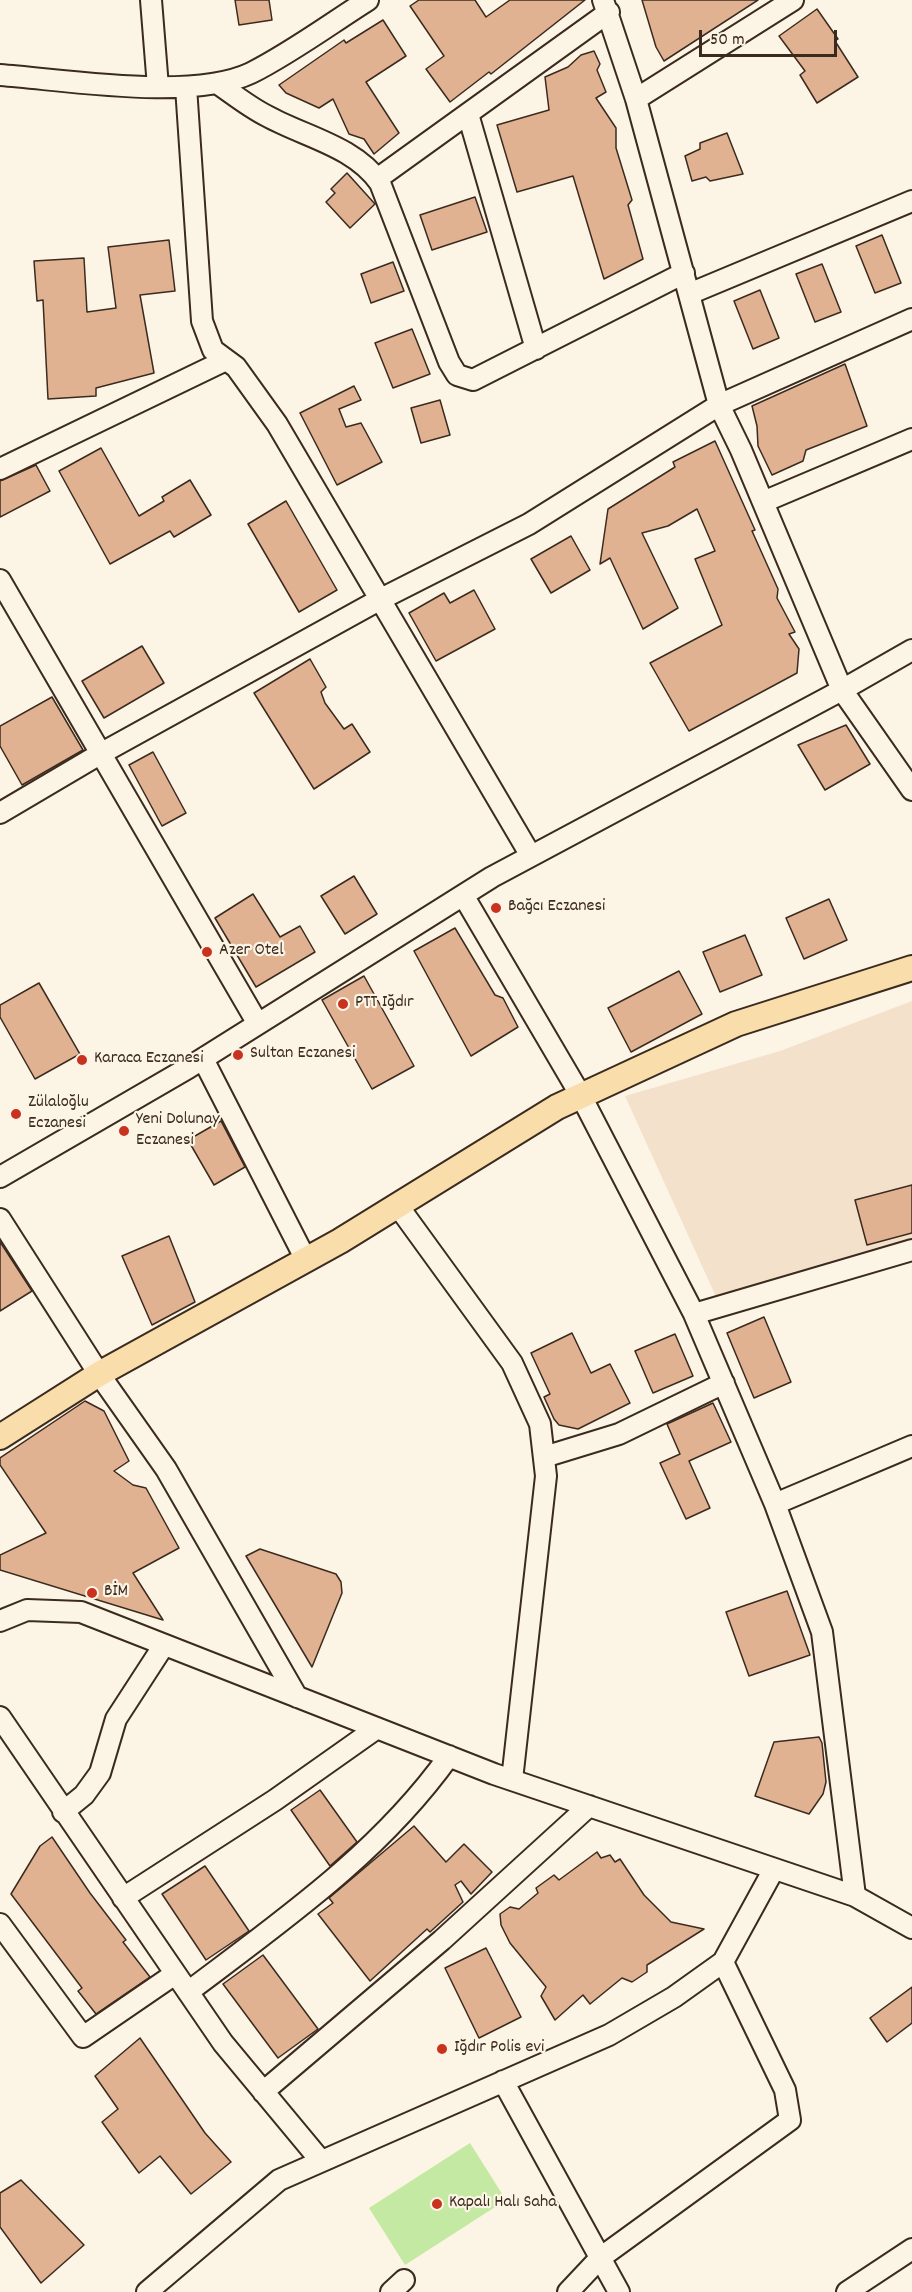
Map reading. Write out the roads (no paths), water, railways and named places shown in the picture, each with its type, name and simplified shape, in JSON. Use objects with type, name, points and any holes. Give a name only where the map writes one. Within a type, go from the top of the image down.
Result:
[{"type":"main road","points":[[0,1437],[99,1374],[306,1260],[398,1206],[557,1107],[736,1024],[912,968]]},
{"type":"street","points":[[151,0],[158,87]]},
{"type":"street","points":[[0,75],[158,87],[202,87],[250,73],[368,0]]},
{"type":"street","points":[[636,99],[793,0]]},
{"type":"street","points":[[377,179],[468,114],[606,6],[636,99],[719,405],[763,502],[842,690],[912,790]]},
{"type":"street","points":[[217,82],[266,116],[347,153],[370,169],[377,179],[449,362],[457,375],[473,380],[684,273]]},
{"type":"street","points":[[186,87],[202,321],[213,350],[236,367],[277,424],[531,856]]},
{"type":"street","points":[[468,114],[536,349]]},
{"type":"street","points":[[689,294],[912,201]]},
{"type":"street","points":[[0,813],[100,754],[379,600],[529,524],[719,405],[912,319]]},
{"type":"street","points":[[0,469],[226,360]]},
{"type":"street","points":[[763,502],[912,439]]},
{"type":"street","points":[[0,580],[258,1024]]},
{"type":"street","points":[[0,1177],[203,1059],[463,895],[912,650]]},
{"type":"street","points":[[463,895],[581,1096],[693,1314],[775,1504],[822,1632],[855,1896]]},
{"type":"street","points":[[203,1059],[306,1260]]},
{"type":"street","points":[[398,1206],[512,1363],[540,1424],[546,1476],[512,1780]]},
{"type":"street","points":[[0,1219],[99,1374],[166,1469],[297,1697]]},
{"type":"street","points":[[693,1314],[912,1250]]},
{"type":"street","points":[[544,1457],[619,1434],[724,1383]]},
{"type":"street","points":[[775,1504],[912,1447]]},
{"type":"street","points":[[0,1621],[27,1610],[81,1612],[512,1780],[855,1896],[912,1928]]},
{"type":"street","points":[[63,1812],[84,1795],[96,1778],[121,1708],[164,1645]]},
{"type":"street","points":[[0,1717],[6,1739],[63,1812],[224,2043],[321,2162]]},
{"type":"street","points":[[123,1898],[275,1800],[377,1728]]},
{"type":"street","points":[[188,1992],[326,1887],[381,1836],[425,1790],[449,1756]]},
{"type":"street","points":[[263,2092],[442,1940],[589,1806]]},
{"type":"street","points":[[147,2292],[279,2180],[609,2035],[675,1998],[723,1962],[774,1869]]},
{"type":"street","points":[[0,1924],[83,2037],[175,1974]]},
{"type":"street","points":[[568,2292],[600,2258],[790,2120],[785,2090],[723,1962]]},
{"type":"street","points":[[503,2081],[619,2292]]},
{"type":"street","points":[[847,2292],[912,2249]]},
{"type":"place","name":"Bağcı Eczanesi","points":[[496,908]]},
{"type":"place","name":"Azer Otel","points":[[207,952]]},
{"type":"place","name":"PTT Iğdır","points":[[343,1004]]},
{"type":"place","name":"Sultan Eczanesi","points":[[238,1055]]},
{"type":"place","name":"Karaca Eczanesi","points":[[82,1060]]},
{"type":"place","name":"Zülaloğlu Eczanesi","points":[[16,1114]]},
{"type":"place","name":"Yeni Dolunay Eczanesi","points":[[124,1131]]},
{"type":"place","name":"BİM","points":[[92,1593]]},
{"type":"place","name":"Iğdır Polis evi","points":[[442,2049]]},
{"type":"place","name":"Kapalı Halı Saha","points":[[437,2204]]}]
